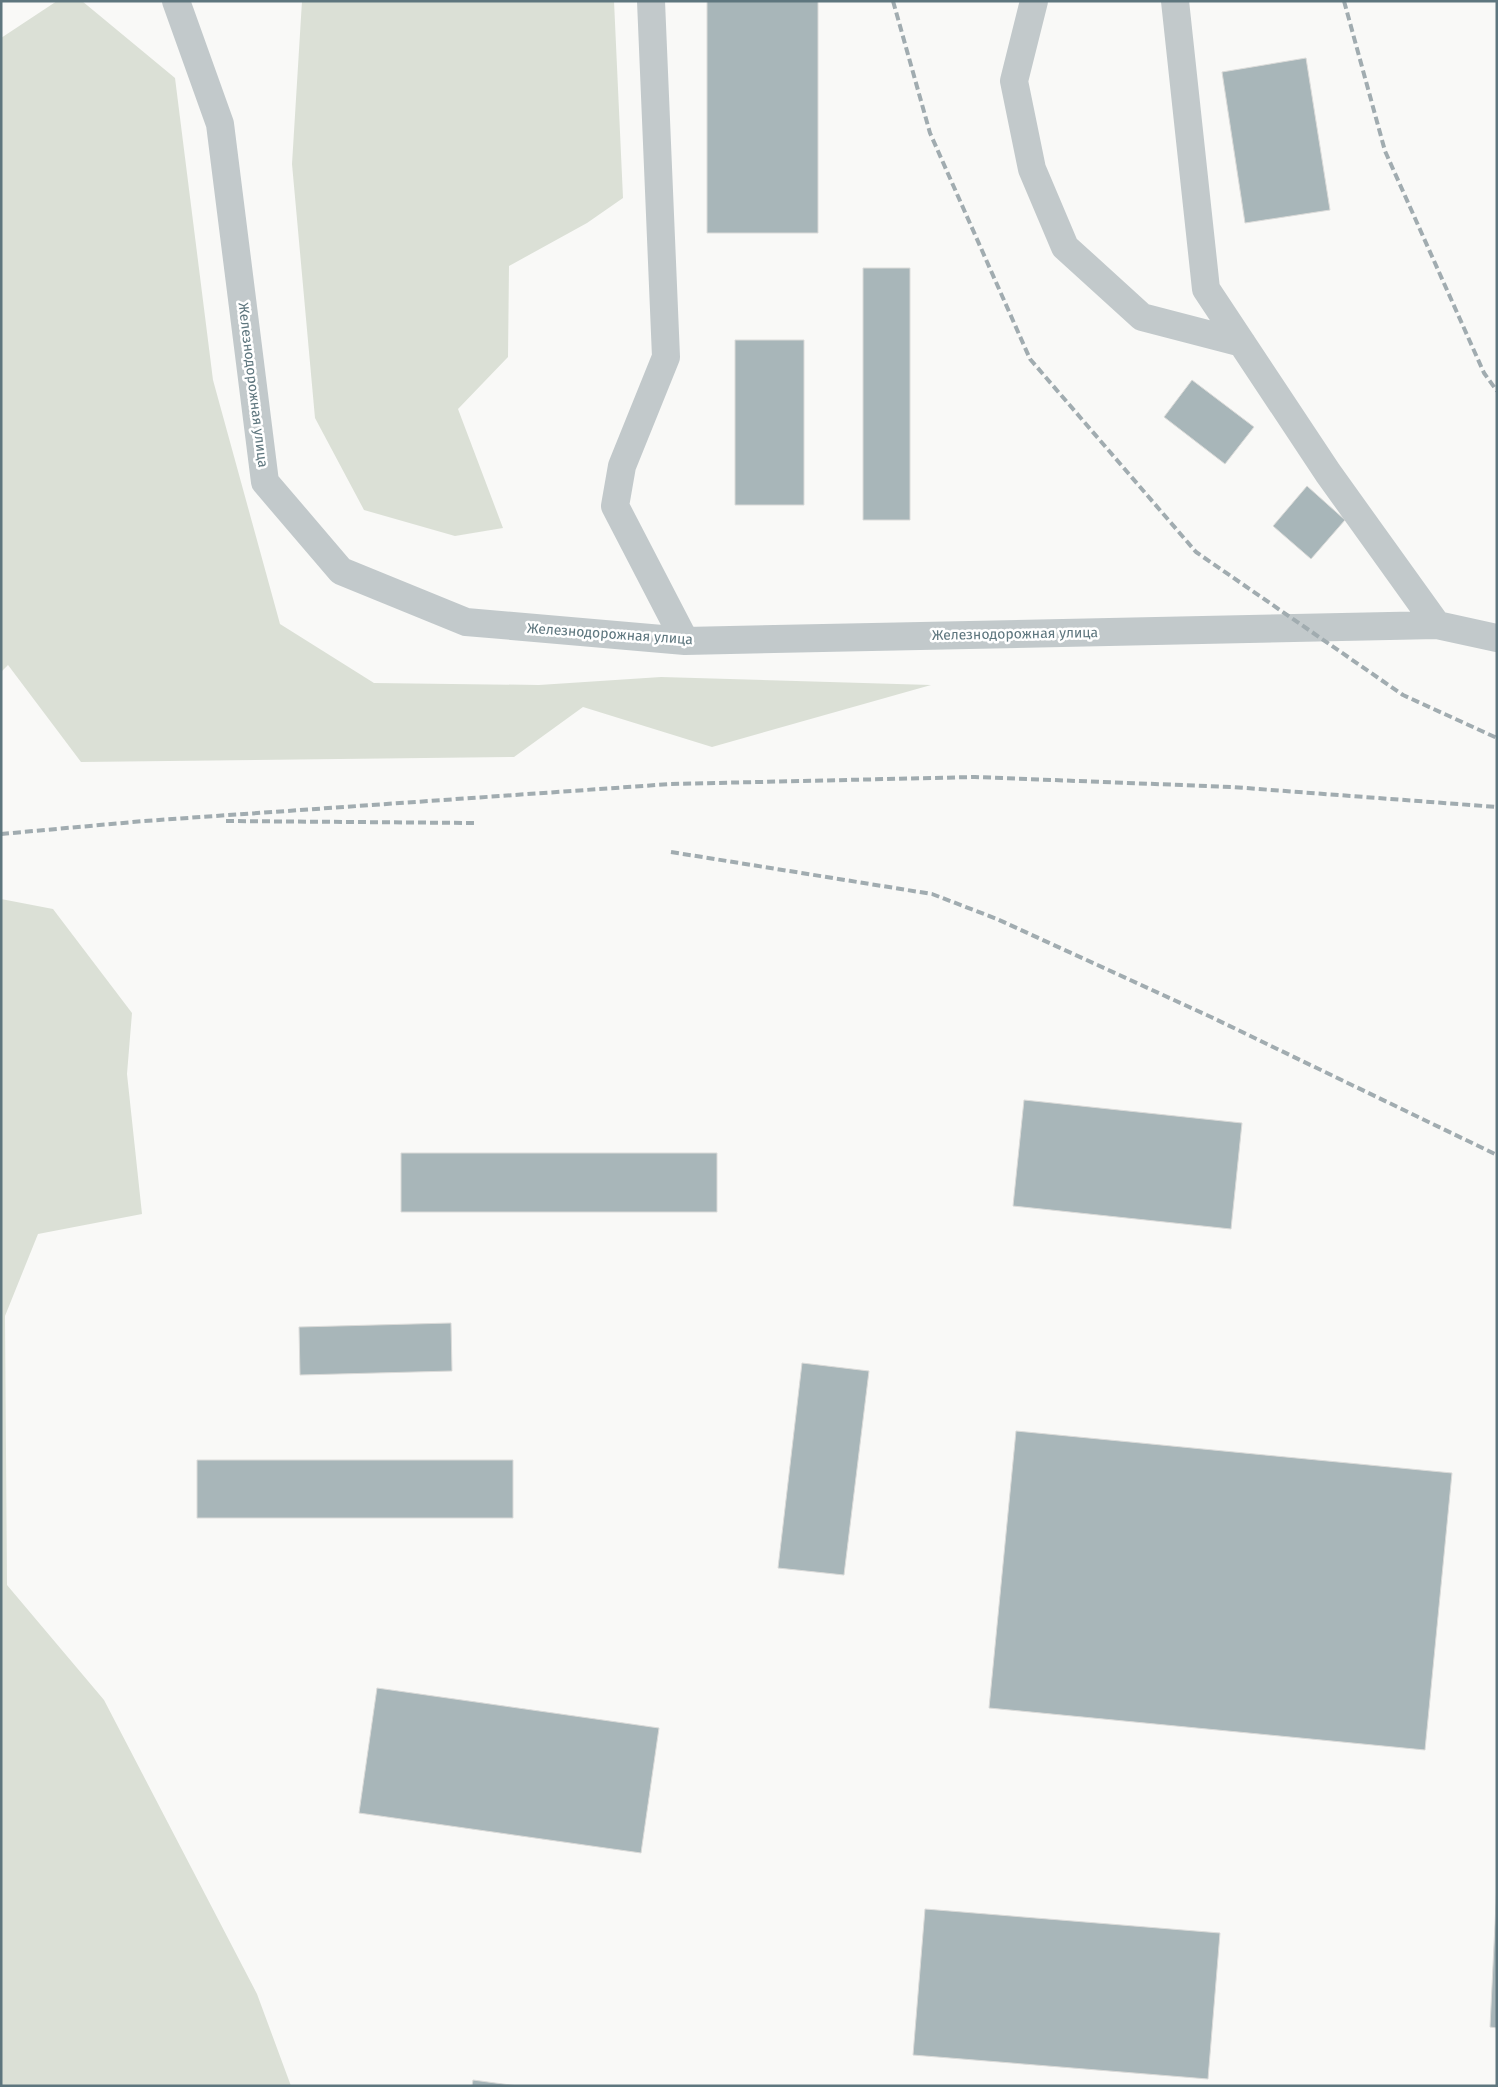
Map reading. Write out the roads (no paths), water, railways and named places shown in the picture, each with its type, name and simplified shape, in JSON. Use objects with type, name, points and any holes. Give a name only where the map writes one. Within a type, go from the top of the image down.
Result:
[{"type":"street","name":"Железнодорожная улица","points":[[176,1],[220,124],[265,482],[341,571],[466,622],[685,641],[1437,625],[1497,638]]},
{"type":"street","points":[[651,1],[666,357],[622,466],[615,506],[685,641]]},
{"type":"street","points":[[1034,1],[1014,81],[1032,169],[1065,246],[1142,318],[1242,343]]},
{"type":"street","points":[[1175,1],[1206,289],[1328,473],[1437,625]]},
{"type":"railway","points":[[893,1],[930,133],[1030,359],[1196,552],[1403,695],[1497,738]]},
{"type":"railway","points":[[1344,1],[1385,151],[1484,373],[1497,391]]},
{"type":"railway","points":[[1,834],[144,821],[671,784],[975,777],[1232,787],[1497,807]]},
{"type":"railway","points":[[226,821],[476,823]]},
{"type":"railway","points":[[671,852],[932,894],[997,919],[1211,1017],[1497,1155]]}]
